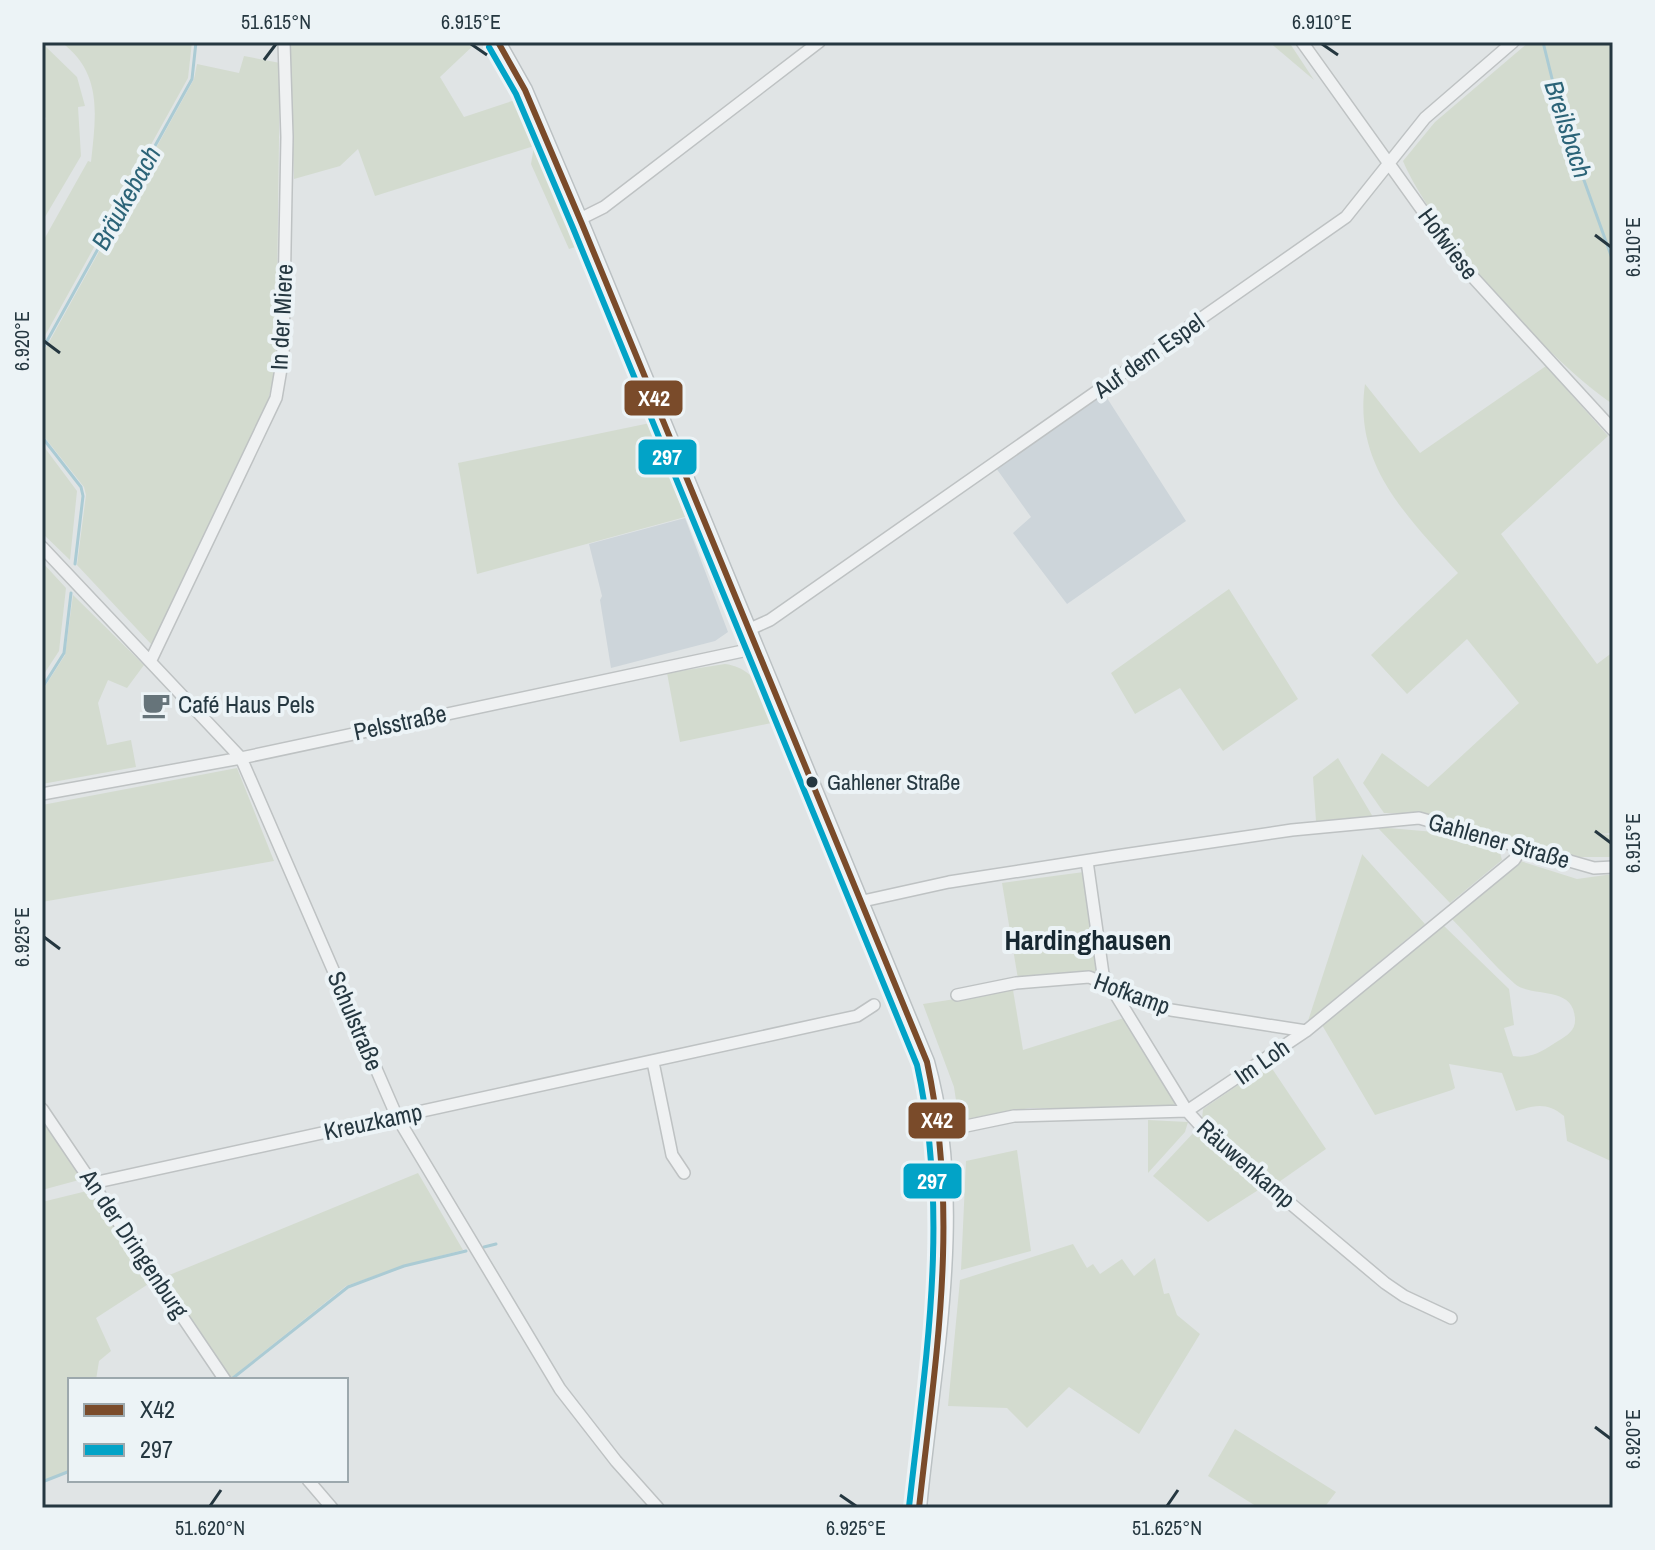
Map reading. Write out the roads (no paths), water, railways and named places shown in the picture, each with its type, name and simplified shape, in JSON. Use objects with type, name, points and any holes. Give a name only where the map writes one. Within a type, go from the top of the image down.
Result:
[{"type":"main road","points":[[498,42],[525,90],[580,219],[919,1039],[942,1131],[946,1233],[919,1508]]},
{"type":"street","name":"In der Miere","points":[[151,660],[276,398],[283,357],[287,137],[284,42]]},
{"type":"street","points":[[580,219],[604,207],[819,42]]},
{"type":"street","name":"Hofwiese","points":[[1302,42],[1460,263],[1613,430]]},
{"type":"street","name":"Auf dem Espel","points":[[750,629],[770,620],[1346,217],[1425,118],[1513,42]]},
{"type":"street","name":"Schulstraße","points":[[42,547],[241,758],[397,1117],[560,1389],[616,1461],[658,1508]]},
{"type":"street","name":"Pelsstraße","points":[[42,794],[241,758],[757,648]]},
{"type":"street","name":"Gahlener Straße","points":[[863,901],[949,882],[1292,830],[1419,818],[1594,868],[1613,867]]},
{"type":"street","name":"Im Loh","points":[[1187,1111],[1306,1031],[1514,860],[1522,848]]},
{"type":"street","name":"Räuwenkamp","points":[[1087,861],[1103,974],[1187,1111],[1209,1135],[1385,1283],[1404,1296],[1451,1318]]},
{"type":"street","name":"Hofkamp","points":[[957,995],[1089,977],[1171,1010],[1306,1031]]},
{"type":"street","name":"Kreuzkamp","points":[[93,1183],[857,1016],[874,1005]]},
{"type":"street","points":[[653,1062],[672,1155],[684,1173]]},
{"type":"street","name":"An der Dringenburg","points":[[42,1109],[224,1378]]},
{"type":"street","points":[[942,1131],[1014,1116],[1187,1111]]},
{"type":"street","points":[[310,1482],[332,1508]]},
{"type":"waterway","name":"Bräukebach","points":[[42,350],[192,79],[196,42]]},
{"type":"waterway","name":"Breilsbach","points":[[1543,42],[1562,119],[1613,261]]},
{"type":"waterway","name":"Bräukebach","points":[[42,437],[81,487],[83,496],[75,564]]},
{"type":"waterway","name":"Bräukebach","points":[[42,688],[64,653],[71,593]]},
{"type":"waterway","points":[[484,1247],[496,1244]]},
{"type":"waterway","points":[[233,1378],[348,1287],[404,1266],[466,1251]]},
{"type":"waterway","points":[[42,1482],[68,1472]]},
{"type":"place","name":"Café Haus Pels","points":[[156,705]]},
{"type":"place","name":"Gahlener Straße","points":[[812,782]]},
{"type":"district","name":"Hardinghausen","points":[[1088,940]]}]
